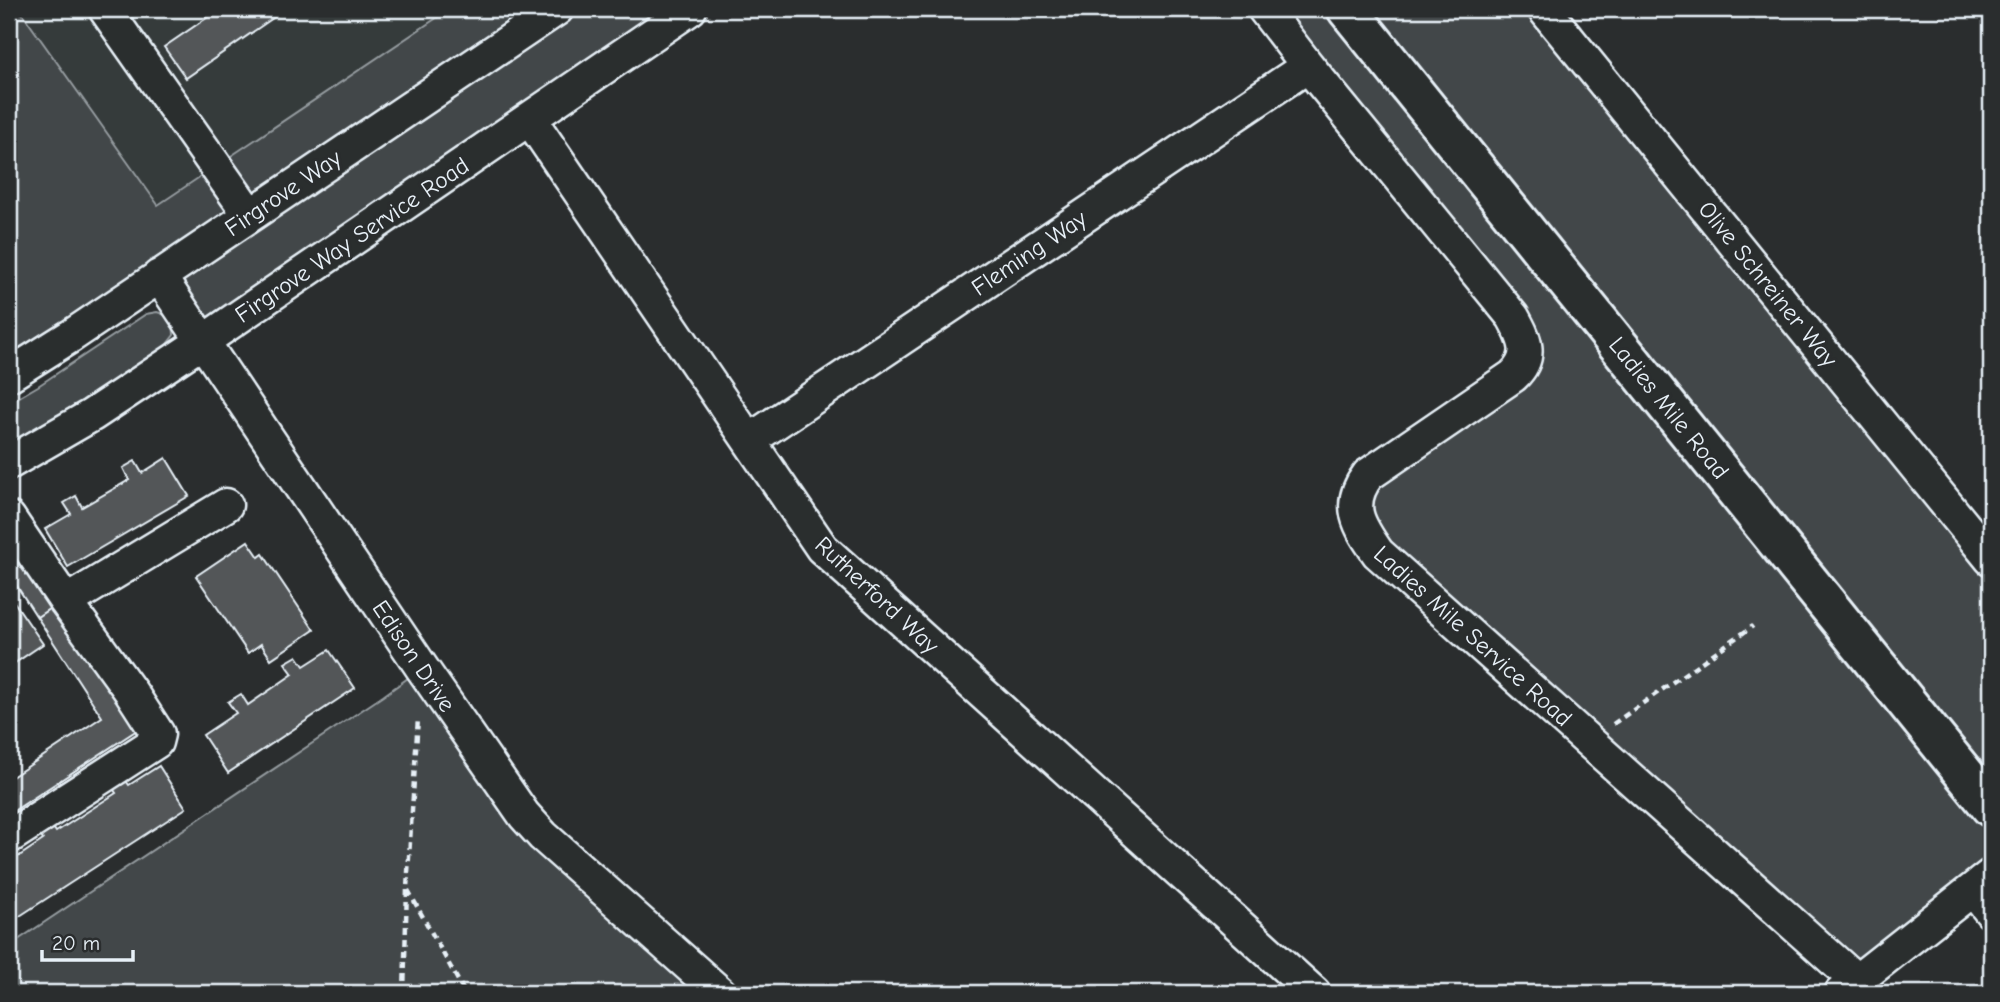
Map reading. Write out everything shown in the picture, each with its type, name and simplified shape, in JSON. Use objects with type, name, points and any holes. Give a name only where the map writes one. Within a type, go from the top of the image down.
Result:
[{"type":"main road","name":"Ladies Mile Road","points":[[1347,9],[1991,807]]},
{"type":"street","points":[[104,9],[250,215]]},
{"type":"street","name":"Firgrove Way","points":[[9,375],[557,9]]},
{"type":"street","name":"Firgrove Way Service Road","points":[[9,463],[92,415],[202,342],[690,9]]},
{"type":"street","name":"Ladies Mile Service Road","points":[[1264,9],[1513,317],[1525,344],[1526,357],[1521,369],[1513,376],[1368,475],[1356,496],[1360,524],[1378,553],[1588,741],[1849,987]]},
{"type":"street","name":"Olive Schreiner Way","points":[[1544,9],[1991,559]]},
{"type":"street","name":"Fleming Way","points":[[750,440],[1308,66]]},
{"type":"street","name":"Rutherford Way","points":[[530,119],[822,548],[1314,993]]},
{"type":"street","name":"Edison Drive","points":[[159,276],[524,816],[543,836],[720,993]]},
{"type":"street","points":[[66,602],[226,505]]},
{"type":"street","points":[[9,518],[158,734],[156,742],[9,837]]},
{"type":"street","points":[[1849,987],[1985,892]]},
{"type":"path","points":[[1588,741],[1753,626]]},
{"type":"path","points":[[404,993],[407,888],[422,668]]},
{"type":"path","points":[[407,888],[465,993]]},
{"type":"shaded area","points":[[9,9],[450,9],[9,306]]},
{"type":"shaded area","points":[[9,9],[19,9],[158,205],[450,9],[690,9],[202,342],[158,276],[9,375]]},
{"type":"shaded area","points":[[1264,9],[1544,9],[1991,559],[1991,875],[1857,981],[1378,553],[1356,496],[1526,357]]},
{"type":"shaded area","points":[[157,312],[168,317],[174,330],[174,335],[163,349],[105,388],[9,445],[9,403],[146,314]]},
{"type":"shaded area","points":[[422,668],[508,794],[720,993],[9,993],[9,946]]},
{"type":"building","points":[[202,9],[286,9],[186,78],[164,47],[208,17]]},
{"type":"building","points":[[166,458],[189,496],[68,567],[45,529],[71,514],[64,503],[76,496],[82,507],[129,480],[123,468],[135,461],[142,473]]},
{"type":"building","points":[[9,535],[55,605],[37,617],[9,574]]},
{"type":"building","points":[[248,541],[259,557],[263,554],[314,630],[271,659],[261,644],[248,653],[196,576]]},
{"type":"building","points":[[9,596],[43,644],[9,667]]},
{"type":"building","points":[[55,605],[137,730],[9,814],[9,779],[102,717],[37,617]]},
{"type":"building","points":[[329,650],[355,688],[228,773],[203,735],[236,713],[228,702],[241,694],[248,705],[293,674],[285,663],[297,656],[304,666]]},
{"type":"building","points":[[159,766],[186,808],[9,923],[9,863],[43,840],[37,830],[49,822],[56,832],[116,793],[109,783],[122,775],[129,785]]}]
